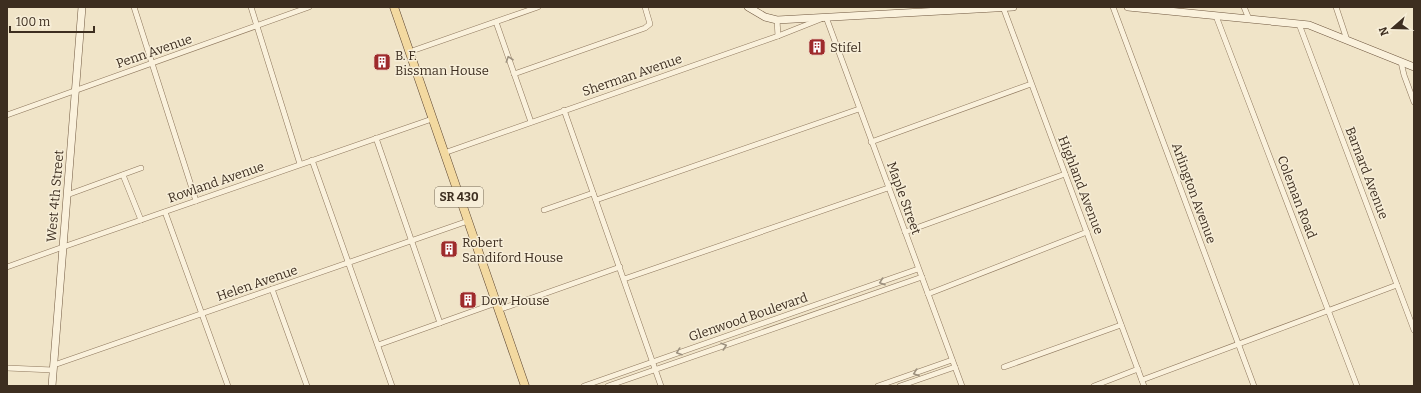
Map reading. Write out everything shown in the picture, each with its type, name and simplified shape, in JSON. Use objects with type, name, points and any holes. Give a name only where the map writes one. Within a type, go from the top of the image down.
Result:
[{"type":"main road","name":"SR 430","points":[[394,7],[525,386]]},
{"type":"street","name":"West 4th Street","points":[[52,386],[82,7]]},
{"type":"street","points":[[134,7],[196,201]]},
{"type":"street","points":[[251,7],[300,164]]},
{"type":"street","name":"Penn Avenue","points":[[7,115],[309,7]]},
{"type":"street","points":[[409,52],[538,7]]},
{"type":"street","points":[[514,74],[645,28],[650,24],[645,7]]},
{"type":"street","points":[[748,7],[765,17],[777,20],[958,8],[1013,7]]},
{"type":"street","name":"Highland Avenue","points":[[1003,7],[1142,380]]},
{"type":"street","name":"Arlington Avenue","points":[[1114,7],[1254,386]]},
{"type":"street","points":[[1128,7],[1299,24],[1315,27],[1414,67]]},
{"type":"street","points":[[1244,7],[1249,19]]},
{"type":"street","points":[[1336,7],[1347,40]]},
{"type":"street","name":"Coleman Road","points":[[1216,16],[1357,386]]},
{"type":"street","name":"Sherman Avenue","points":[[444,153],[778,36],[826,17]]},
{"type":"street","name":"Maple Street","points":[[826,17],[962,386]]},
{"type":"street","points":[[777,20],[778,36]]},
{"type":"street","points":[[496,22],[531,122]]},
{"type":"street","name":"Barnard Avenue","points":[[1299,24],[1414,330]]},
{"type":"street","points":[[1401,62],[1414,102]]},
{"type":"street","points":[[871,142],[1031,84]]},
{"type":"street","points":[[596,200],[859,109]]},
{"type":"street","points":[[564,110],[661,386]]},
{"type":"street","name":"Rowland Avenue","points":[[7,267],[62,246],[165,212],[432,119]]},
{"type":"street","points":[[376,138],[440,323]]},
{"type":"street","points":[[312,160],[392,386]]},
{"type":"street","points":[[67,195],[141,168]]},
{"type":"street","points":[[123,174],[141,220]]},
{"type":"street","points":[[905,232],[1065,174]]},
{"type":"street","points":[[624,279],[888,188]]},
{"type":"street","points":[[544,210],[593,193]]},
{"type":"street","points":[[165,212],[228,386]]},
{"type":"street","name":"Helen Avenue","points":[[7,368],[53,367],[468,221]]},
{"type":"street","points":[[928,294],[1087,232]]},
{"type":"street","points":[[378,345],[440,323],[620,267]]},
{"type":"street","name":"Glenwood Boulevard","points":[[584,386],[918,269]]},
{"type":"street","name":"Glenwood Boulevard","points":[[608,386],[922,277]]},
{"type":"street","points":[[1144,386],[1142,380],[1397,285]]},
{"type":"street","points":[[272,289],[307,386]]},
{"type":"street","points":[[1004,367],[1121,324]]},
{"type":"street","points":[[878,386],[952,360]]},
{"type":"street","points":[[900,386],[955,367]]},
{"type":"street","points":[[1094,386],[1138,369]]},
{"type":"place","name":"Stifel","points":[[817,47]]},
{"type":"place","name":"B. F. Bissman House","points":[[382,62]]},
{"type":"place","name":"Robert Sandiford House","points":[[449,249]]},
{"type":"place","name":"Dow House","points":[[468,300]]}]
